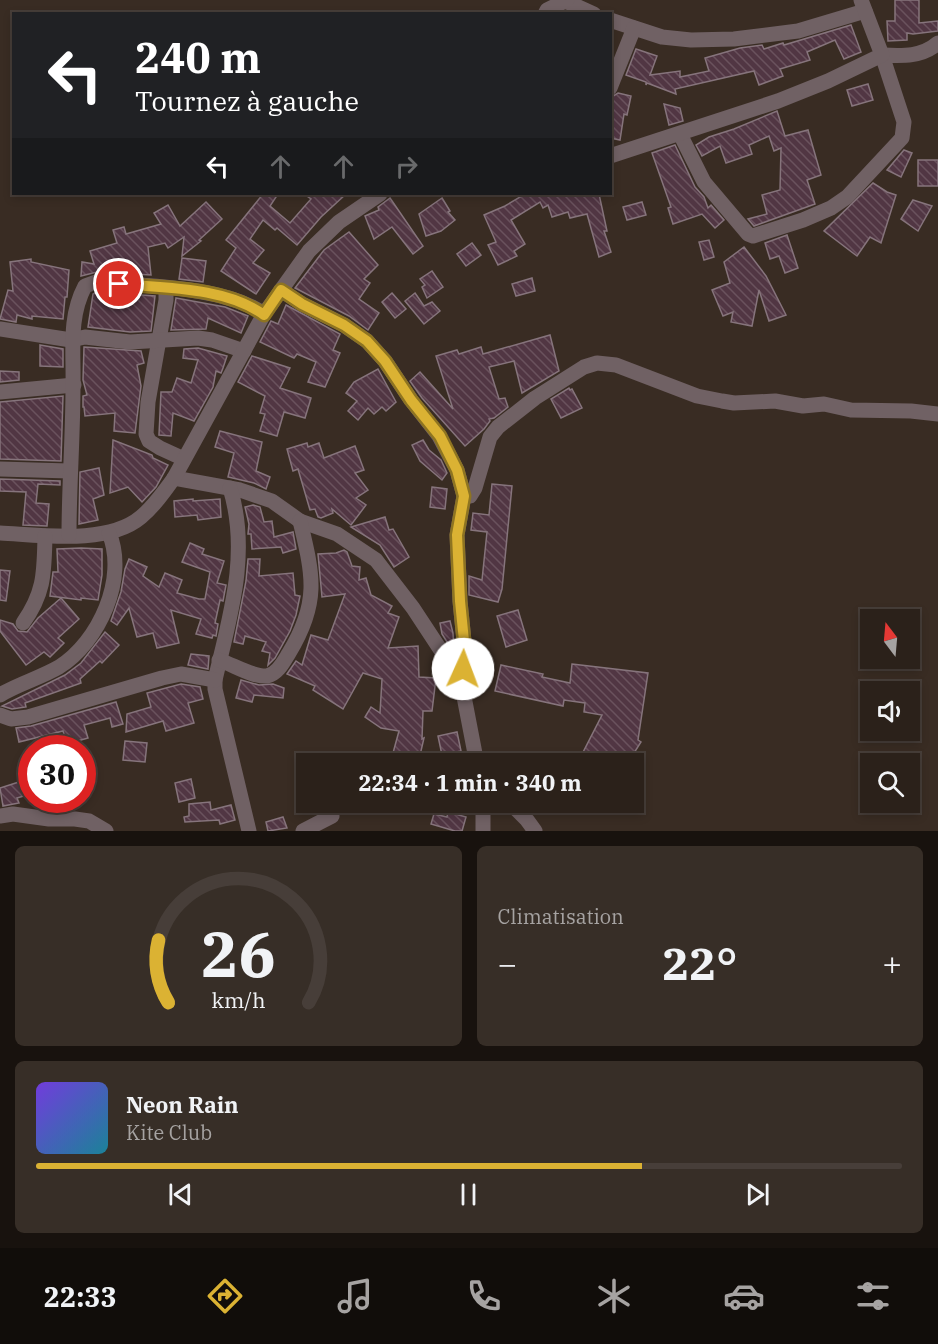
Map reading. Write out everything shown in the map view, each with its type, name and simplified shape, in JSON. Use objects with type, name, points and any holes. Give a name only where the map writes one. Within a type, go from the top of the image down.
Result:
[{"type":"street","points":[[547,12],[566,0],[590,12]]},
{"type":"street","points":[[612,21],[662,37],[691,40],[734,39],[798,31],[863,5],[904,122],[902,138],[847,197],[831,208],[803,220],[753,236],[748,234],[704,182],[680,134]]},
{"type":"street","points":[[612,83],[634,28]]},
{"type":"street","points":[[612,155],[788,97],[882,55],[918,54],[930,50],[938,43]]},
{"type":"street","points":[[0,533],[45,536],[109,533],[124,528],[140,518],[160,498],[174,478],[264,315],[309,251],[339,222],[379,195]]},
{"type":"street","points":[[69,535],[69,471],[74,386],[71,339],[84,286],[96,282],[166,288],[230,298],[251,305],[264,315]]},
{"type":"street","points":[[166,288],[166,300],[148,402],[146,434],[149,441],[184,459]]},
{"type":"street","points":[[281,290],[302,304],[344,325],[367,341],[440,436],[457,470],[464,496],[457,535],[465,651],[461,681],[475,753]]},
{"type":"street","points":[[0,329],[71,339],[85,337],[130,342],[198,338],[212,340],[244,351]]},
{"type":"street","points":[[464,496],[470,496],[475,488],[490,437],[498,427],[535,398],[584,367],[597,363],[616,365],[697,396],[734,403],[775,401],[803,406],[824,404],[851,410],[938,414]]},
{"type":"street","points":[[0,392],[74,386]]},
{"type":"street","points":[[0,469],[69,471]]},
{"type":"street","points":[[174,478],[230,488],[272,501],[300,521],[337,534],[376,560],[413,608],[461,681]]},
{"type":"street","points":[[230,488],[237,510],[239,567],[215,689],[249,831]]},
{"type":"street","points":[[219,660],[266,676],[278,670],[296,642],[307,618],[312,586],[300,521]]},
{"type":"street","points":[[0,695],[58,667],[73,657],[96,629],[107,606],[114,576],[116,556],[109,533]]},
{"type":"street","points":[[23,623],[38,598],[43,584],[45,536]]},
{"type":"street","points":[[0,715],[10,720],[28,717],[181,674],[215,680]]},
{"type":"street","points":[[483,813],[483,831]]},
{"type":"street","points":[[520,813],[535,831]]},
{"type":"street","points":[[0,816],[13,814],[90,821],[106,831]]},
{"type":"street","points":[[303,831],[333,816]]},
{"type":"building","points":[[895,0],[919,0],[919,23],[938,21],[938,31],[907,33],[907,40],[888,41],[887,21],[895,21]]},
{"type":"building","points":[[851,25],[861,52],[844,59],[835,40],[807,52],[810,60],[780,69],[783,76],[759,85],[754,71],[675,89],[676,94],[647,83],[646,85],[646,82],[626,75],[636,49],[657,56],[650,75],[680,71],[680,77],[709,71],[705,58],[740,48],[762,45],[764,49],[783,43],[784,45]]},
{"type":"building","points":[[868,84],[873,100],[852,106],[847,90]]},
{"type":"building","points":[[618,93],[631,96],[627,115],[624,114],[620,140],[612,138],[612,97]]},
{"type":"building","points":[[664,104],[680,108],[683,121],[669,125]]},
{"type":"building","points":[[777,111],[785,136],[808,130],[821,175],[807,180],[815,204],[754,226],[748,219],[767,214],[762,195],[780,190],[781,148],[774,151],[769,136],[749,145],[752,154],[726,163],[720,146],[702,156],[696,145],[709,137]]},
{"type":"building","points":[[675,145],[708,208],[711,205],[724,220],[715,228],[702,214],[673,224],[668,208],[671,207],[652,153]]},
{"type":"building","points":[[904,150],[912,153],[901,177],[887,170]]},
{"type":"building","points":[[918,160],[938,160],[938,186],[918,186]]},
{"type":"building","points":[[873,183],[896,195],[881,243],[870,237],[857,256],[824,231]]},
{"type":"building","points":[[262,195],[277,195],[270,206],[290,223],[311,199],[305,195],[345,195],[321,217],[297,245],[277,228],[275,230],[263,220],[250,239],[264,250],[253,263],[270,273],[256,294],[221,271],[236,248],[226,240]]},
{"type":"building","points":[[523,195],[599,195],[607,231],[604,231],[611,252],[599,257],[587,214],[570,218],[568,212],[552,217],[548,205],[543,208],[540,202],[511,220],[525,244],[514,251],[517,256],[498,265],[488,245],[496,242],[484,215]]},
{"type":"building","points":[[390,198],[423,246],[413,254],[392,227],[374,239],[365,216],[379,210],[378,207]]},
{"type":"building","points":[[442,198],[450,211],[448,212],[455,220],[441,231],[426,236],[419,214]]},
{"type":"building","points":[[913,200],[932,206],[918,231],[901,219]]},
{"type":"building","points":[[206,202],[222,219],[199,240],[201,241],[182,256],[184,237],[168,248],[165,243],[148,247],[151,275],[97,272],[81,276],[82,262],[94,264],[90,251],[117,243],[113,230],[124,227],[126,234],[161,224],[154,213],[168,205],[180,226]]},
{"type":"building","points":[[642,202],[646,215],[627,220],[623,207]]},
{"type":"building","points":[[349,232],[378,265],[364,279],[370,283],[359,299],[379,313],[368,330],[349,316],[295,288],[324,250]]},
{"type":"building","points":[[787,235],[798,268],[785,273],[779,256],[770,259],[765,243]]},
{"type":"building","points":[[709,240],[714,257],[704,260],[699,242]]},
{"type":"building","points":[[472,243],[481,255],[466,266],[457,254]]},
{"type":"building","points":[[744,247],[766,276],[786,315],[769,321],[759,290],[752,326],[731,322],[733,312],[723,316],[712,290],[730,283],[724,262]]},
{"type":"building","points":[[182,258],[206,261],[203,282],[179,279]]},
{"type":"building","points":[[31,259],[31,262],[69,270],[63,319],[32,316],[32,319],[17,315],[16,322],[0,319],[8,290],[13,291],[10,262]]},
{"type":"building","points":[[432,271],[443,287],[427,298],[422,287],[425,285],[420,279]]},
{"type":"building","points":[[532,278],[535,291],[516,296],[512,284]]},
{"type":"building","points":[[97,292],[155,296],[151,331],[130,332],[88,327],[93,294]]},
{"type":"building","points":[[392,293],[406,309],[395,318],[382,302]]},
{"type":"building","points":[[415,293],[424,306],[432,302],[440,311],[424,324],[405,301]]},
{"type":"building","points":[[176,298],[225,307],[248,316],[241,333],[208,318],[206,329],[171,330]]},
{"type":"building","points":[[286,305],[340,334],[333,350],[340,353],[325,387],[308,382],[316,362],[297,354],[294,358],[260,342],[271,321],[278,324]]},
{"type":"building","points":[[550,335],[559,371],[522,393],[514,361],[489,367],[499,399],[505,398],[508,407],[494,418],[489,419],[484,429],[465,446],[422,398],[410,381],[420,372],[453,409],[436,356],[457,350],[459,354],[481,347],[483,354]]},
{"type":"building","points":[[40,345],[63,349],[63,367],[40,366]]},
{"type":"building","points":[[84,347],[141,351],[144,363],[137,365],[141,386],[135,433],[114,431],[115,413],[85,416],[83,396],[87,395],[83,380]]},
{"type":"building","points":[[198,348],[227,356],[221,373],[216,371],[213,387],[194,421],[173,413],[171,436],[159,435],[161,392],[172,392],[177,378],[191,383],[198,360],[183,358],[184,349]]},
{"type":"building","points":[[252,356],[290,368],[280,388],[311,398],[305,418],[284,412],[277,436],[260,431],[265,414],[260,413],[265,396],[238,382]]},
{"type":"building","points":[[378,369],[396,402],[386,411],[382,407],[374,414],[368,408],[358,420],[348,411],[357,401],[346,393],[354,382]]},
{"type":"building","points":[[0,371],[19,372],[19,380],[0,382]]},
{"type":"building","points":[[569,388],[572,389],[582,408],[561,418],[551,399]]},
{"type":"building","points":[[63,396],[61,461],[0,459],[0,402]]},
{"type":"building","points":[[220,431],[262,442],[256,471],[270,477],[266,489],[254,483],[228,477],[234,453],[215,447]]},
{"type":"building","points":[[113,440],[152,455],[153,458],[168,465],[156,487],[142,502],[128,487],[110,493]]},
{"type":"building","points":[[423,440],[429,450],[441,460],[447,473],[442,480],[420,461],[412,445]]},
{"type":"building","points":[[307,443],[308,447],[319,443],[324,458],[355,446],[364,470],[355,473],[368,490],[356,498],[366,505],[351,525],[332,509],[333,513],[321,518],[318,517],[315,509],[310,510],[298,469],[293,471],[287,449]]},
{"type":"building","points":[[99,468],[104,495],[93,499],[98,520],[79,524],[80,472]]},
{"type":"building","points":[[0,479],[60,481],[60,485],[38,484],[36,503],[49,504],[47,526],[23,525],[26,492],[0,491]]},
{"type":"building","points":[[492,484],[512,486],[502,589],[498,602],[469,595],[469,576],[482,580],[487,532],[471,530],[473,513],[489,515]]},
{"type":"building","points":[[432,487],[447,489],[445,509],[430,507]]},
{"type":"building","points":[[193,499],[193,501],[220,499],[221,517],[198,520],[197,515],[175,517],[174,501]]},
{"type":"building","points":[[253,505],[260,507],[264,522],[272,521],[274,537],[293,532],[296,549],[283,553],[281,547],[252,549],[245,507]]},
{"type":"building","points":[[385,517],[389,530],[393,529],[409,557],[394,567],[380,545],[351,527]]},
{"type":"building","points":[[190,543],[204,549],[202,554],[224,561],[217,583],[226,585],[215,623],[218,624],[216,636],[213,635],[212,638],[196,634],[201,619],[171,610],[179,643],[157,648],[153,633],[137,637],[129,608],[117,625],[111,621],[129,559],[147,567],[143,576],[159,587],[165,573],[182,580],[177,593],[205,599],[210,572],[182,562]]},
{"type":"building","points":[[57,549],[102,549],[102,575],[98,600],[50,596],[53,572],[58,572]]},
{"type":"building","points":[[344,550],[347,552],[352,566],[360,567],[359,580],[366,578],[371,595],[392,606],[388,613],[399,617],[388,648],[418,646],[419,677],[436,678],[432,711],[423,711],[422,739],[424,738],[421,753],[393,753],[399,731],[381,728],[365,717],[371,707],[380,713],[382,679],[363,673],[343,709],[313,690],[315,686],[287,674],[296,661],[302,665],[311,635],[328,640],[345,594],[322,597],[318,554]]},
{"type":"building","points":[[248,559],[260,559],[259,576],[293,573],[295,595],[300,596],[290,631],[275,658],[268,665],[270,653],[262,651],[266,642],[245,636],[243,644],[234,642]]},
{"type":"building","points":[[0,570],[10,571],[6,601],[0,600]]},
{"type":"building","points":[[61,598],[79,619],[58,638],[64,643],[50,657],[44,652],[26,665],[0,631],[0,620],[13,624],[18,631],[27,632],[38,618]]},
{"type":"building","points":[[518,610],[527,640],[506,647],[497,616]]},
{"type":"building","points":[[450,621],[454,653],[442,634],[440,623]]},
{"type":"building","points":[[105,632],[119,645],[102,663],[100,661],[80,679],[81,683],[25,703],[26,707],[12,709],[2,706],[65,675],[81,663]]},
{"type":"building","points":[[191,654],[209,656],[208,669],[188,665]]},
{"type":"building","points":[[572,664],[648,673],[638,740],[641,742],[634,753],[583,753],[602,715],[584,712],[585,703],[564,700],[563,706],[495,691],[501,665],[543,674],[542,677],[570,683]]},
{"type":"building","points":[[241,680],[259,685],[273,684],[284,688],[283,698],[254,695],[252,702],[236,698]]},
{"type":"building","points":[[181,684],[200,687],[203,699],[188,703],[194,723],[166,731],[163,721],[126,732],[127,714],[151,707],[147,693]]},
{"type":"building","points":[[116,702],[123,724],[112,727],[110,718],[84,725],[87,735],[64,735],[63,731],[47,735],[18,735],[18,737],[16,728],[31,726]]},
{"type":"building","points":[[457,732],[461,751],[442,753],[438,736]]},
{"type":"building","points":[[125,741],[147,743],[145,762],[123,760]]},
{"type":"building","points":[[191,779],[195,798],[179,802],[175,783]]},
{"type":"building","points":[[18,782],[18,803],[3,806],[0,788]]},
{"type":"building","points":[[210,802],[211,810],[231,805],[235,820],[220,824],[219,820],[185,822],[184,817],[189,816],[189,804]]},
{"type":"building","points":[[448,813],[452,813],[466,817],[462,831],[431,824],[434,814],[447,817]]},
{"type":"building","points":[[283,817],[287,828],[268,831],[266,822]]},
{"type":"route","points":[[119,284],[166,288],[230,298],[251,305],[264,315],[281,290],[302,304],[344,325],[367,341],[385,361],[411,400],[440,436],[457,470],[464,496],[457,535],[465,651],[463,669]]}]
